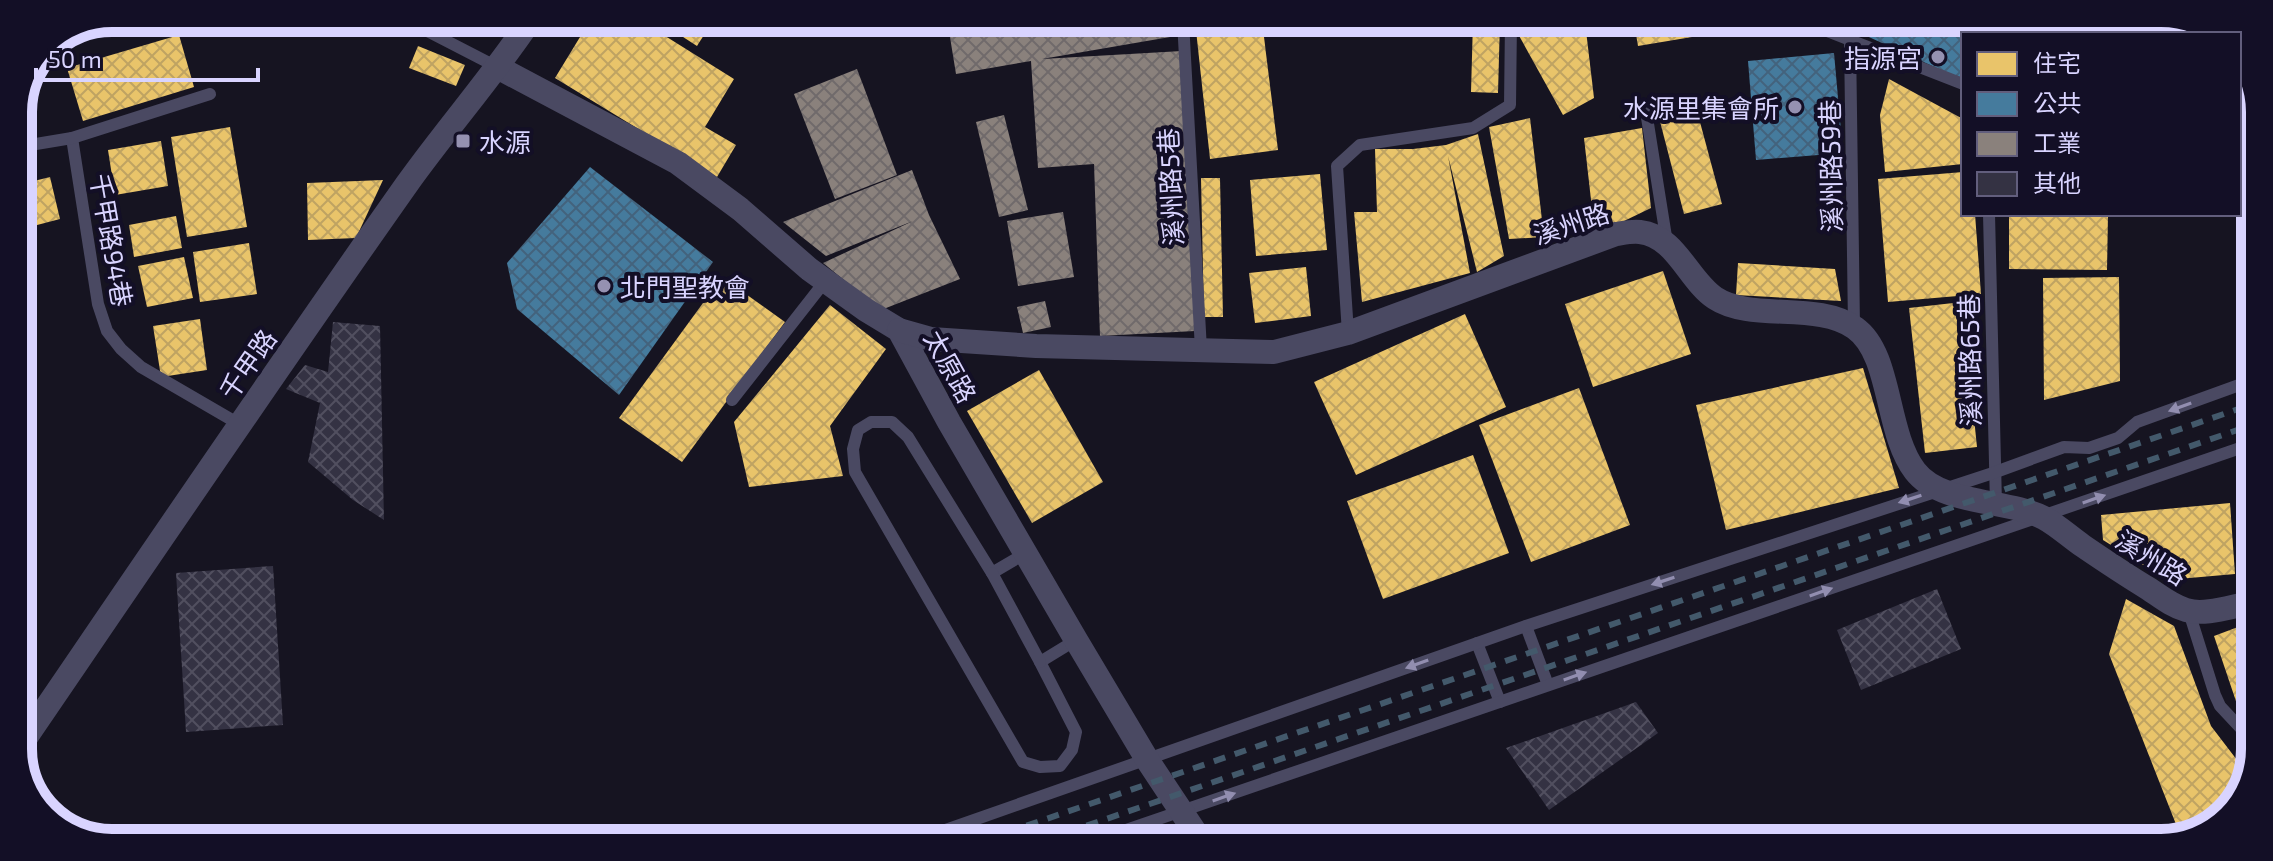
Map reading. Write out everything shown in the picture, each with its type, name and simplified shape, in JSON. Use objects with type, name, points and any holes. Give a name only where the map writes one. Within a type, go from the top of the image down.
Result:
[{"type":"street","name":"千甲路","points":[[32,728],[410,180],[499,68],[523,32]]},
{"type":"street","name":"太原路","points":[[499,68],[678,163],[740,209],[809,269],[899,330],[1076,640],[1192,829]]},
{"type":"street","name":"溪州路","points":[[899,330],[931,339],[1036,346],[1274,352],[1348,333],[1616,234],[1641,232],[1667,243]]},
{"type":"street","points":[[1667,243],[1703,289],[1718,301],[1739,307],[1823,315],[1854,327]]},
{"type":"street","name":"溪州路","points":[[1854,327],[1867,338],[1876,352],[1894,427],[1908,458],[1916,472],[1939,489],[2042,517],[2114,568],[2189,612],[2241,604]]},
{"type":"lane","points":[[429,32],[499,68]]},
{"type":"lane","name":"溪州路5巷","points":[[1184,32],[1201,350]]},
{"type":"lane","points":[[1348,333],[1337,166],[1360,145],[1473,128],[1510,105],[1511,32]]},
{"type":"lane","points":[[1830,32],[1961,83]]},
{"type":"lane","name":"溪州路59巷","points":[[1850,40],[1854,327]]},
{"type":"lane","points":[[32,145],[72,138],[210,94]]},
{"type":"lane","points":[[1645,105],[1667,243]]},
{"type":"lane","name":"千甲路94巷","points":[[72,138],[98,304],[107,331],[141,367],[239,424]]},
{"type":"lane","name":"溪州路65巷","points":[[1989,216],[1996,504]]},
{"type":"lane","points":[[732,400],[826,280]]},
{"type":"lane","points":[[949,829],[1526,626],[2064,447],[2089,448],[2118,438],[2137,422],[2241,384]]},
{"type":"lane","points":[[871,422],[892,422],[908,437],[992,573],[1076,732],[1072,750],[1060,766],[1040,767],[1023,762],[855,472],[853,449],[858,430],[871,422]]},
{"type":"lane","points":[[1130,829],[2241,448]]},
{"type":"lane","points":[[992,573],[1026,553]]},
{"type":"lane","points":[[2189,612],[2215,695],[2220,706],[2241,730]]},
{"type":"lane","points":[[1526,626],[1548,685]]},
{"type":"lane","points":[[1040,662],[1076,640]]},
{"type":"lane","points":[[1477,643],[1500,702]]},
{"type":"building: 住宅","points":[[583,32],[659,32],[734,79],[705,127],[736,145],[717,177],[555,78]]},
{"type":"building: 住宅","points":[[675,32],[706,32],[697,46]]},
{"type":"building: 住宅","points":[[1196,32],[1263,32],[1278,150],[1210,159]]},
{"type":"building: 住宅","points":[[1473,32],[1500,32],[1498,93],[1471,92]]},
{"type":"building: 住宅","points":[[1517,32],[1586,32],[1594,98],[1563,115]]},
{"type":"building: 住宅","points":[[1636,32],[1722,32],[1638,46]]},
{"type":"building: 住宅","points":[[179,35],[194,87],[83,121],[67,68]]},
{"type":"building: 住宅","points":[[418,46],[465,65],[456,86],[409,68]]},
{"type":"building: 住宅","points":[[1889,79],[1961,118],[1961,164],[1885,172],[1880,115]]},
{"type":"building: 住宅","points":[[1693,96],[1722,204],[1684,214],[1656,106]]},
{"type":"building: 住宅","points":[[1530,118],[1544,237],[1509,239],[1489,127]]},
{"type":"building: 住宅","points":[[230,127],[247,227],[187,237],[171,137]]},
{"type":"building: 住宅","points":[[1642,128],[1651,208],[1595,235],[1584,138]]},
{"type":"building: 住宅","points":[[1478,134],[1504,256],[1477,272],[1448,156],[1470,273],[1362,302],[1354,212],[1377,212],[1375,149],[1446,145]]},
{"type":"building: 住宅","points":[[161,141],[168,186],[115,195],[108,150]]},
{"type":"building: 住宅","points":[[1961,172],[1961,216],[1975,216],[1981,294],[1888,302],[1878,179]]},
{"type":"building: 住宅","points":[[1320,174],[1327,250],[1256,256],[1250,180]]},
{"type":"building: 住宅","points":[[50,177],[60,219],[32,226],[32,182]]},
{"type":"building: 住宅","points":[[1201,178],[1220,178],[1223,317],[1204,317]]},
{"type":"building: 住宅","points":[[383,180],[356,238],[308,240],[307,183]]},
{"type":"building: 住宅","points":[[176,216],[182,248],[134,257],[129,225]]},
{"type":"building: 住宅","points":[[2009,216],[2108,216],[2107,270],[2009,269]]},
{"type":"building: 住宅","points":[[249,243],[257,294],[200,302],[193,252]]},
{"type":"building: 住宅","points":[[184,257],[193,298],[147,307],[138,266]]},
{"type":"building: 住宅","points":[[1738,263],[1835,269],[1841,301],[1736,295]]},
{"type":"building: 住宅","points":[[1306,267],[1311,316],[1255,323],[1249,273]]},
{"type":"building: 住宅","points":[[1663,271],[1691,354],[1593,387],[1565,304]]},
{"type":"building: 住宅","points":[[722,277],[785,322],[682,462],[619,418]]},
{"type":"building: 住宅","points":[[2119,277],[2120,381],[2044,400],[2043,278]]},
{"type":"building: 住宅","points":[[1962,302],[1977,447],[1925,453],[1909,308]]},
{"type":"building: 住宅","points":[[830,305],[886,349],[830,426],[843,476],[749,487],[734,422]]},
{"type":"building: 住宅","points":[[1465,314],[1506,407],[1356,475],[1314,382]]},
{"type":"building: 住宅","points":[[200,319],[207,370],[161,377],[153,326]]},
{"type":"building: 住宅","points":[[1863,368],[1899,488],[1726,530],[1696,405]]},
{"type":"building: 住宅","points":[[1039,370],[1103,482],[1032,523],[967,411]]},
{"type":"building: 住宅","points":[[1579,388],[1630,525],[1531,562],[1479,425]]},
{"type":"building: 住宅","points":[[1473,455],[1509,553],[1383,599],[1347,501]]},
{"type":"building: 住宅","points":[[2230,503],[2235,574],[2167,580],[2103,540],[2101,515]]},
{"type":"building: 住宅","points":[[2126,599],[2174,626],[2211,726],[2239,763],[2228,794],[2210,813],[2197,821],[2177,827],[2109,654]]},
{"type":"building: 住宅","points":[[2238,627],[2241,636],[2241,716],[2214,636]]},
{"type":"building: 公共","name":"指源宮","points":[[1858,32],[1961,32],[1961,79]]},
{"type":"building: 公共","name":"水源里集會所","points":[[1834,53],[1843,153],[1756,160],[1748,61]]},
{"type":"building: 公共","name":"北門聖教會","points":[[590,167],[713,262],[619,395],[517,309],[507,263]]},
{"type":"building: 工業","points":[[949,32],[1169,32],[1170,37],[1042,59],[1182,51],[1195,331],[1100,336],[1094,164],[1038,168],[1031,61],[956,74]]},
{"type":"building: 工業","points":[[857,69],[897,175],[835,199],[794,94]]},
{"type":"building: 工業","points":[[1004,115],[1028,210],[999,217],[976,122]]},
{"type":"building: 工業","points":[[912,170],[929,215],[960,279],[881,310],[823,263],[913,221],[826,256],[783,222]]},
{"type":"building: 工業","points":[[1063,212],[1074,277],[1018,286],[1007,221]]},
{"type":"building: 工業","points":[[1045,301],[1051,327],[1023,333],[1017,307]]},
{"type":"building: 其他","points":[[333,322],[380,326],[384,520],[353,500],[308,462],[320,403],[286,389],[305,365],[328,372]]},
{"type":"building: 其他","points":[[273,566],[283,725],[186,732],[176,573]]},
{"type":"building: 其他","points":[[1937,589],[1961,649],[1861,690],[1837,630]]},
{"type":"building: 其他","points":[[1636,702],[1658,733],[1549,810],[1506,748]]},
{"type":"railway","points":[[1017,829],[2241,408]]},
{"type":"railway","points":[[1077,829],[2241,429]]},
{"type":"place","name":"指源宮","points":[[1938,57]]},
{"type":"place","name":"水源里集會所","points":[[1795,107]]},
{"type":"place","name":"水源","points":[[463,141]]},
{"type":"place","name":"北門聖教會","points":[[604,286]]}]
